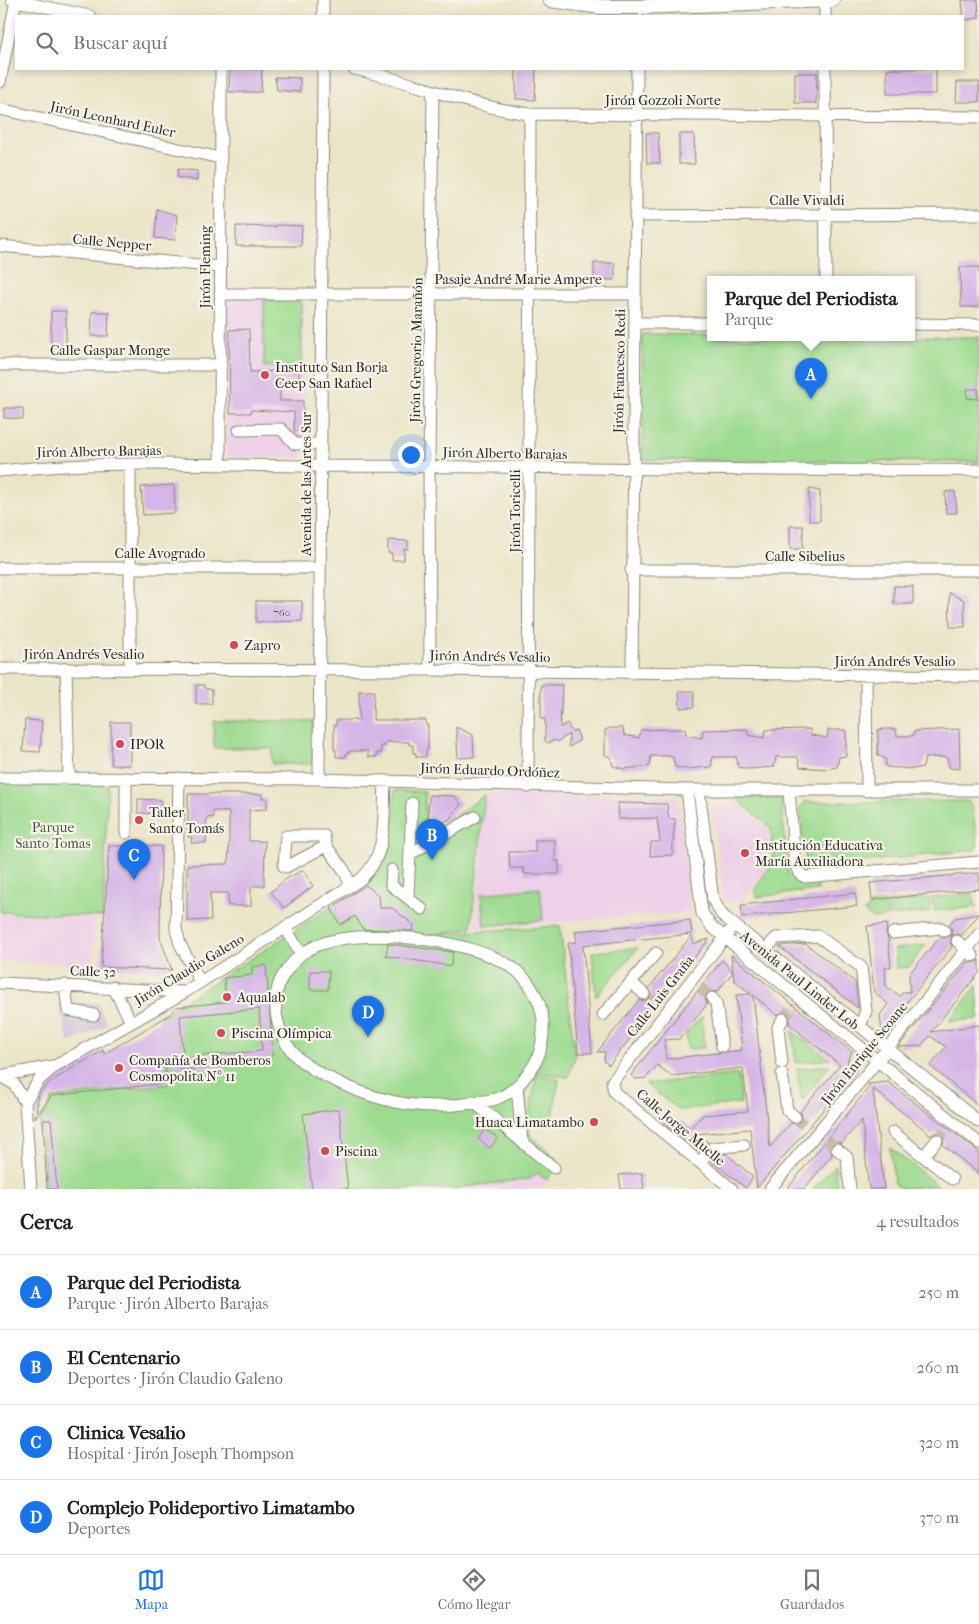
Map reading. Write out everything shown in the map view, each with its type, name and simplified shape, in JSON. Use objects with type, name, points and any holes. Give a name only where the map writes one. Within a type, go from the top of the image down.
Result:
[{"type":"main road","points":[[550,0],[638,12],[829,0]]},
{"type":"street","points":[[0,82],[14,0],[85,15]]},
{"type":"street","points":[[323,0],[323,15]]},
{"type":"street","points":[[825,15],[829,0]]},
{"type":"street","name":"Jirón Fleming","points":[[220,465],[221,70]]},
{"type":"street","name":"Avenida de las Artes Sur","points":[[319,779],[323,70]]},
{"type":"street","name":"Jirón Gozzoli Norte","points":[[359,70],[394,77],[466,102],[530,114],[825,114],[979,117]]},
{"type":"street","name":"Jirón Francesco Redi","points":[[632,673],[631,570],[637,70]]},
{"type":"street","points":[[825,70],[826,276]]},
{"type":"street","name":"Jirón Gregorio Marañón","points":[[430,670],[429,466],[433,91]]},
{"type":"street","name":"Jirón Leonhard Euler","points":[[0,109],[220,158]]},
{"type":"street","name":"Jirón Toricelli","points":[[528,787],[530,672],[530,114]]},
{"type":"street","name":"Calle Vivaldi","points":[[635,216],[979,214]]},
{"type":"street","name":"Calle Nepper","points":[[0,246],[220,267]]},
{"type":"street","name":"Pasaje André Marie Ampere","points":[[221,294],[635,294]]},
{"type":"street","points":[[635,324],[707,324]]},
{"type":"street","points":[[915,324],[979,325]]},
{"type":"street","name":"Calle Gaspar Monge","points":[[0,365],[221,365]]},
{"type":"street","points":[[239,430],[281,429],[295,444],[321,444]]},
{"type":"street","points":[[130,464],[130,669]]},
{"type":"street","name":"Jirón Alberto Barajas","points":[[0,471],[42,466],[130,464],[429,466],[632,470],[979,470]]},
{"type":"street","name":"Calle Avogrado","points":[[0,568],[320,568]]},
{"type":"street","name":"Calle Sibelius","points":[[631,570],[979,570]]},
{"type":"street","points":[[66,668],[69,778]]},
{"type":"street","name":"Jirón Andrés Vesalio","points":[[0,669],[430,670],[979,676]]},
{"type":"street","points":[[866,676],[867,791]]},
{"type":"street","name":"Jirón Eduardo Ordóñez","points":[[0,778],[319,779],[528,787],[687,790],[979,790]]},
{"type":"street","points":[[126,778],[126,833]]},
{"type":"street","points":[[179,778],[176,929],[180,944],[200,982]]},
{"type":"street","name":"Jirón Claudio Galeno","points":[[25,1102],[39,1080],[55,1066],[185,992],[351,886],[370,871],[377,860],[382,844],[385,781]]},
{"type":"street","name":"Avenida Paul Linder Lob","points":[[687,790],[702,913],[712,928],[796,1002],[877,1062],[950,1125],[979,1143]]},
{"type":"street","name":"Avenida Paul Linder Lob","points":[[699,790],[713,900],[722,915],[979,1122]]},
{"type":"street","points":[[789,791],[795,864],[800,874],[813,878],[979,862]]},
{"type":"street","points":[[408,897],[412,803]]},
{"type":"street","points":[[410,854],[475,818]]},
{"type":"street","points":[[326,846],[344,870],[351,886]]},
{"type":"street","points":[[377,860],[392,870],[410,872]]},
{"type":"street","points":[[392,870],[391,885],[422,909]]},
{"type":"street","name":"Calle Luis Graña","points":[[612,1087],[612,1082],[666,1012],[696,984],[734,924]]},
{"type":"street","points":[[285,927],[301,954]]},
{"type":"street","points":[[893,933],[941,928],[945,931]]},
{"type":"street","name":"Jirón Enrique Seoane","points":[[770,1189],[969,953],[979,934]]},
{"type":"street","points":[[765,950],[776,938],[818,936],[861,967],[866,1011],[860,1026]]},
{"type":"street","points":[[492,1117],[537,1062],[544,1038],[542,1011],[533,990],[518,972],[465,947],[420,939],[386,937],[348,938],[321,944],[301,954],[289,967],[280,982],[276,1005],[280,1034],[298,1058],[334,1080],[379,1098],[425,1106],[498,1098],[517,1086]]},
{"type":"street","points":[[957,941],[969,953]]},
{"type":"street","points":[[603,1015],[656,953]]},
{"type":"street","points":[[631,982],[644,994]]},
{"type":"street","name":"Calle 32","points":[[0,983],[185,992]]},
{"type":"street","points":[[65,985],[68,1010],[94,1015]]},
{"type":"street","points":[[796,1002],[809,986]]},
{"type":"street","points":[[112,987],[131,1022]]},
{"type":"street","points":[[712,998],[716,1002],[722,1046]]},
{"type":"street","points":[[657,1004],[666,1012]]},
{"type":"street","points":[[783,1019],[778,1027],[782,1069],[787,1110],[795,1118]]},
{"type":"street","points":[[0,1076],[55,1066]]},
{"type":"street","points":[[0,1076],[14,1084],[25,1102],[31,1189]]},
{"type":"street","points":[[517,1086],[522,1142]]},
{"type":"street","name":"Calle Jorge Muelle","points":[[612,1087],[614,1092],[732,1189]]},
{"type":"street","points":[[475,1102],[554,1168]]},
{"type":"street","points":[[950,1125],[963,1109]]},
{"type":"street","points":[[893,1132],[952,1179]]},
{"type":"street","points":[[924,1156],[937,1140]]},
{"type":"street","points":[[700,1162],[712,1148],[744,1145]]},
{"type":"street","points":[[837,1149],[847,1157],[850,1189]]},
{"type":"shaded area","name":"Instituto San Borja Ceep San Rafael","points":[[304,297],[304,453],[301,458],[231,457],[226,453],[226,298]]},
{"type":"shaded area","points":[[486,794],[678,796],[690,912],[474,928]]},
{"type":"shaded area","name":"Institución Educativa María Auxiliadora","points":[[735,803],[769,829],[771,863],[744,899],[723,901],[719,857],[711,809]]},
{"type":"shaded area","points":[[0,914],[95,918],[93,965],[0,961]]},
{"type":"shaded area","points":[[58,1003],[99,1003],[107,1025],[69,1043]]},
{"type":"shaded area","points":[[537,1172],[547,1181],[541,1189],[462,1189],[530,1180]]},
{"type":"green space","points":[[264,300],[301,300],[302,367],[264,367]]},
{"type":"green space","points":[[642,334],[707,335],[707,341],[915,341],[915,337],[979,337],[979,462],[643,460]]},
{"type":"green space","points":[[214,721],[313,721],[313,764],[272,764],[272,748],[214,748]]},
{"type":"green space","name":"Parque Santo Tomas","points":[[0,781],[108,782],[103,917],[0,912]]},
{"type":"green space","points":[[395,790],[425,792],[425,837],[485,795],[471,928],[434,934],[560,926],[575,1057],[568,1077],[538,1072],[536,1074],[559,1079],[552,1122],[529,1118],[536,1076],[531,1082],[526,1096],[526,1111],[530,1135],[560,1162],[547,1180],[537,1173],[530,1179],[462,1187],[460,1189],[45,1189],[40,1116],[45,1115],[52,1098],[169,1084],[161,1016],[366,885],[376,874],[388,853],[393,830]]},
{"type":"green space","points":[[734,797],[781,798],[788,874],[801,884],[817,882],[818,890],[756,897],[754,890],[773,862],[771,828]]},
{"type":"green space","points":[[968,801],[972,807],[978,845],[974,850],[812,867],[806,864],[800,808],[805,802]]},
{"type":"green space","points":[[540,888],[543,920],[484,926],[481,894]]},
{"type":"green space","points":[[973,893],[976,907],[934,911],[932,898]]},
{"type":"green space","points":[[929,898],[931,912],[889,916],[888,902]]},
{"type":"green space","points":[[885,902],[887,917],[873,919],[864,912],[872,904]]},
{"type":"green space","points":[[926,945],[909,967],[896,968],[895,949]]},
{"type":"green space","points":[[638,948],[596,997],[592,952]]},
{"type":"green space","points":[[977,985],[979,1019],[949,1021]]},
{"type":"green space","points":[[702,1016],[704,1048],[688,1049],[686,1034]]},
{"type":"green space","points":[[792,1031],[830,1059],[796,1063]]},
{"type":"green space","points":[[830,1065],[802,1101],[797,1069]]},
{"type":"green space","points":[[738,1074],[741,1103],[679,1110],[646,1084]]},
{"type":"green space","points":[[890,1147],[937,1185],[901,1189],[894,1184]]},
{"type":"green space","points":[[835,1165],[837,1189],[813,1189]]},
{"type":"building","points":[[962,0],[978,0],[979,18],[964,20]]},
{"type":"building","points":[[230,70],[262,70],[261,92],[229,92]]},
{"type":"building","points":[[516,70],[536,70],[535,100],[516,99]]},
{"type":"building","points":[[887,70],[936,70],[936,94],[887,94]]},
{"type":"building","points":[[795,73],[817,73],[816,103],[795,103]]},
{"type":"building","points":[[275,77],[300,78],[300,92],[277,90]]},
{"type":"building","points":[[957,82],[979,82],[979,102],[956,102]]},
{"type":"building","points":[[646,133],[658,133],[660,163],[647,163]]},
{"type":"building","points":[[679,134],[694,134],[695,164],[679,164]]},
{"type":"building","points":[[178,169],[197,171],[197,181],[177,177]]},
{"type":"building","points":[[157,209],[177,215],[175,240],[155,238]]},
{"type":"building","points":[[276,225],[302,226],[301,246],[236,246],[236,226],[276,227]]},
{"type":"building","points":[[594,263],[615,263],[615,280],[594,279]]},
{"type":"building","points":[[960,267],[979,267],[979,307],[961,307]]},
{"type":"building","points":[[51,311],[66,311],[66,345],[51,345]]},
{"type":"building","points":[[92,312],[109,312],[108,336],[91,336]]},
{"type":"building","points":[[249,329],[250,372],[299,371],[299,381],[280,380],[280,401],[303,401],[303,431],[294,431],[294,412],[251,410],[251,413],[230,413],[229,330]]},
{"type":"building","points":[[967,389],[978,389],[978,399],[967,398]]},
{"type":"building","points":[[4,408],[23,408],[23,419],[4,418]]},
{"type":"building","points":[[174,485],[175,513],[143,515],[141,487]]},
{"type":"building","points":[[809,489],[820,491],[820,521],[809,521]]},
{"type":"building","points":[[955,491],[957,513],[946,513],[945,492]]},
{"type":"building","points":[[790,526],[803,526],[803,549],[790,549]]},
{"type":"building","points":[[388,540],[408,541],[408,549],[404,549],[404,560],[392,560],[392,553],[388,553]]},
{"type":"building","points":[[894,586],[913,586],[913,604],[894,604]]},
{"type":"building","points":[[949,593],[964,600],[965,627],[950,627]]},
{"type":"building","points":[[256,601],[302,601],[302,621],[256,622]]},
{"type":"building","points":[[196,685],[204,685],[204,688],[212,690],[212,704],[196,704]]},
{"type":"building","points":[[541,685],[562,685],[560,728],[567,723],[572,732],[576,730],[579,737],[579,741],[569,747],[569,734],[557,742],[555,740],[548,743],[545,741],[545,719],[541,719]]},
{"type":"building","points":[[359,691],[374,691],[373,720],[426,720],[426,725],[428,725],[428,750],[426,750],[426,757],[416,757],[416,753],[413,753],[413,745],[409,745],[409,742],[385,742],[385,746],[381,746],[381,753],[377,753],[377,757],[368,757],[368,751],[350,751],[346,753],[346,757],[336,757],[336,750],[334,750],[334,725],[336,725],[336,720],[359,720]]},
{"type":"building","points":[[679,691],[694,691],[694,707],[680,708]]},
{"type":"building","points":[[25,720],[42,721],[40,752],[23,751]]},
{"type":"building","name":"IPOR","points":[[111,722],[130,722],[130,765],[111,765]]},
{"type":"building","points":[[456,727],[473,735],[474,757],[458,758]]},
{"type":"building","points":[[623,728],[624,735],[639,738],[641,730],[685,729],[686,735],[702,738],[703,730],[747,729],[748,735],[764,738],[766,730],[810,729],[811,735],[827,738],[828,730],[846,730],[846,756],[839,757],[837,767],[826,769],[800,767],[798,757],[776,757],[774,767],[749,769],[738,767],[736,757],[713,757],[711,767],[686,769],[675,767],[673,757],[651,756],[650,766],[624,769],[613,766],[611,757],[605,755],[605,730]]},
{"type":"building","points":[[896,729],[897,736],[913,736],[915,731],[959,729],[960,769],[950,768],[947,758],[944,757],[925,758],[923,767],[913,769],[886,767],[885,758],[878,756],[878,730]]},
{"type":"building","points":[[188,794],[262,794],[262,798],[267,798],[267,809],[249,810],[249,841],[265,841],[264,886],[251,886],[251,906],[228,906],[228,893],[210,893],[211,920],[187,921],[187,865],[228,864],[229,843],[229,812],[213,811],[213,818],[207,817],[206,843],[191,843],[192,837],[188,837]]},
{"type":"building","points":[[429,795],[455,796],[461,805],[452,814],[453,817],[442,823],[440,820],[428,820]]},
{"type":"building","points":[[138,799],[161,800],[161,814],[138,813]]},
{"type":"building","points":[[618,803],[667,804],[669,819],[675,819],[672,855],[650,856],[651,842],[660,842],[657,818],[619,819]]},
{"type":"building","points":[[535,840],[555,840],[555,861],[559,861],[559,874],[524,874],[524,868],[510,868],[509,852],[535,852]]},
{"type":"building","points":[[109,846],[161,846],[160,938],[172,970],[101,967]]},
{"type":"building","points":[[303,870],[313,886],[284,908],[271,892],[286,879]]},
{"type":"building","points":[[979,873],[979,889],[872,900],[870,883]]},
{"type":"building","points":[[366,885],[379,896],[380,908],[392,908],[414,925],[413,931],[363,929],[355,916],[340,925],[331,908]]},
{"type":"building","points":[[855,893],[857,906],[742,917],[741,905]]},
{"type":"building","points":[[979,914],[962,935],[955,934],[951,936],[950,943],[952,947],[882,1033],[880,1015],[888,1004],[874,992],[867,926],[887,924],[886,933],[891,967],[885,967],[886,986],[900,996],[903,992],[910,992],[909,974],[940,937],[945,938],[951,935],[952,929],[949,925],[955,918]]},
{"type":"building","points":[[690,920],[692,934],[583,945],[592,1053],[578,1053],[568,943],[577,942],[575,931]]},
{"type":"building","points":[[692,935],[693,944],[709,939],[609,1065],[604,1061],[605,1052],[597,1052],[639,1000],[646,1001],[650,999],[651,992],[649,988]]},
{"type":"building","points":[[388,944],[453,952],[451,966],[386,956]]},
{"type":"building","points":[[806,944],[855,982],[858,1008],[779,946]]},
{"type":"building","points":[[731,955],[852,1052],[847,1062],[857,1070],[757,1188],[750,1129],[696,1134],[708,1142],[699,1151],[663,1123],[681,1121],[690,1128],[703,1115],[748,1111],[743,1068],[672,1076],[657,1065],[646,1078],[635,1079],[631,1075],[722,960],[733,972],[717,992],[707,992],[705,999],[707,1004],[679,1039],[664,1040],[666,1059],[742,1050],[736,995],[751,994],[734,980]],"holes":[[[753,995],[777,1015],[783,1012],[787,1013],[790,1019],[789,1024],[840,1065],[800,1112],[802,1115],[801,1122],[797,1124],[791,1123],[770,1147]]]},
{"type":"building","points":[[979,960],[979,973],[931,1032],[979,1025],[979,1106],[930,1066],[946,1047],[930,1036],[920,1046],[898,1047],[968,962],[975,963]]},
{"type":"building","points":[[266,965],[273,1054],[265,1064],[182,1070],[165,1058],[167,1083],[51,1096],[35,1118],[39,1094],[50,1082],[103,1050],[104,1054],[169,1015],[177,1007],[226,1002],[224,978],[252,975],[252,967]],"holes":[[[259,1009],[262,1051],[183,1057],[180,1016]]]},
{"type":"building","points":[[310,971],[329,971],[328,990],[310,990]]},
{"type":"building","points":[[888,1082],[979,1152],[979,1174],[943,1145],[944,1138],[941,1134],[935,1133],[931,1135],[873,1089],[884,1189],[869,1189],[862,1120],[842,1143],[832,1144],[830,1148],[832,1155],[804,1189],[787,1189],[870,1086],[868,1084]]},
{"type":"building","name":"Piscina","points":[[339,1109],[348,1189],[312,1189],[303,1114]]},
{"type":"building","points":[[43,1120],[51,1120],[57,1189],[47,1189]]},
{"type":"building","points":[[485,1129],[498,1138],[490,1148],[478,1139]]},
{"type":"building","points":[[727,1154],[753,1177],[746,1188],[711,1161],[716,1155]]},
{"type":"building","points":[[642,1173],[644,1189],[621,1189],[619,1175]]},
{"type":"tunnel","points":[[700,988],[712,998]]},
{"type":"tunnel","points":[[644,994],[657,1004]]},
{"type":"tunnel","points":[[783,1019],[794,1006]]},
{"type":"tunnel","points":[[795,1117],[808,1129]]},
{"type":"tunnel","points":[[937,1140],[948,1127]]},
{"type":"tunnel","points":[[827,1140],[837,1149]]},
{"type":"place","name":"Instituto San Borja Ceep San Rafael","points":[[265,375]]},
{"type":"place","name":"Parque del Periodista","points":[[811,399]]},
{"type":"place","name":"Zapro","points":[[234,645]]},
{"type":"place","name":"IPOR","points":[[120,744]]},
{"type":"place","name":"Taller Santo Tomás","points":[[139,820]]},
{"type":"place","name":"Institución Educativa María Auxiliadora","points":[[745,853]]},
{"type":"place","name":"El Centenario","points":[[432,860]]},
{"type":"place","name":"Clinica Vesalio","points":[[134,880]]},
{"type":"place","name":"Aqualab","points":[[227,997]]},
{"type":"place","name":"Piscina Olímpica","points":[[221,1033]]},
{"type":"place","name":"Complejo Polideportivo Limatambo","points":[[368,1037]]},
{"type":"place","name":"Compañía de Bomberos Cosmopolita Nº 11","points":[[119,1068]]},
{"type":"place","name":"Huaca Limatambo","points":[[594,1122]]},
{"type":"place","name":"Piscina","points":[[325,1151]]}]
